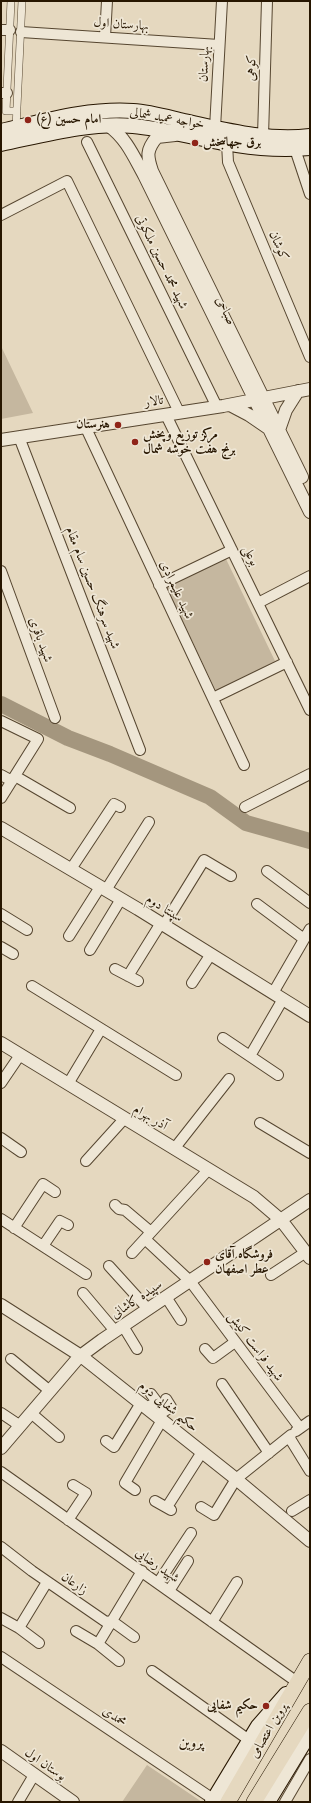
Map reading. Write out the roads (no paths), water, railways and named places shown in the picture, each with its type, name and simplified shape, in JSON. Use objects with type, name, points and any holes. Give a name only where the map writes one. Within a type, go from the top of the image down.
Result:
[{"type":"main road","name":"خواجه عمید شمالی","points":[[1,131],[68,115],[112,110],[150,114],[239,134],[286,138],[310,136]]},
{"type":"main road","name":"خواجه عمید شمالی","points":[[1,144],[81,129],[109,126],[134,126],[186,134],[227,144],[295,149],[310,148]]},
{"type":"main road","points":[[218,1801],[258,1726],[304,1671]]},
{"type":"main road","name":"پروین اعتصامی","points":[[218,1801],[304,1671]]},
{"type":"main road","name":"پروین اعتصامی","points":[[254,1802],[310,1711]]},
{"type":"main road","points":[[268,1802],[310,1733]]},
{"type":"street","points":[[12,1],[6,30],[4,93],[6,111],[17,111]]},
{"type":"street","points":[[16,128],[22,1]]},
{"type":"street","points":[[105,37],[107,1]]},
{"type":"street","name":"بهارستان","points":[[215,128],[222,1]]},
{"type":"street","name":"کوهی","points":[[263,136],[267,1]]},
{"type":"street","name":"بهارستان اول","points":[[21,32],[219,45]]},
{"type":"street","name":"صباحی","points":[[109,126],[119,133],[127,144],[162,200],[274,429],[310,494]]},
{"type":"street","name":"شهید محمد حسین ملکوتی","points":[[81,129],[217,407]]},
{"type":"street","name":"صباحی","points":[[162,200],[148,158],[150,146],[157,137],[164,135],[186,134]]},
{"type":"street","name":"کوشان","points":[[227,144],[228,162],[310,357]]},
{"type":"street","points":[[295,149],[310,194]]},
{"type":"street","points":[[1,215],[67,181],[179,412]]},
{"type":"street","name":"تالار","points":[[1,440],[230,405],[310,389]]},
{"type":"street","points":[[230,405],[274,429],[298,391]]},
{"type":"street","name":"بوعلی","points":[[166,415],[310,710]]},
{"type":"street","name":"شهید علیمرادی","points":[[85,426],[244,765]]},
{"type":"street","name":"صباحی","points":[[274,429],[310,512]]},
{"type":"street","name":"شهید سرهنگ حسین سام مقام","points":[[19,437],[140,750]]},
{"type":"street","points":[[159,585],[232,550]]},
{"type":"street","name":"شهید باقری","points":[[1,571],[55,718]]},
{"type":"street","points":[[258,603],[310,576]]},
{"type":"street","points":[[213,698],[287,662]]},
{"type":"street","points":[[1,722],[38,739],[1,798]]},
{"type":"street","points":[[245,807],[310,774]]},
{"type":"street","points":[[1,775],[13,779],[70,808]]},
{"type":"street","points":[[71,870],[114,804],[120,807]]},
{"type":"street","points":[[69,936],[149,822]]},
{"type":"street","name":"سپنتا دوم","points":[[1,828],[103,888],[310,1016]]},
{"type":"street","points":[[128,976],[204,860],[231,876]]},
{"type":"street","points":[[267,871],[310,903]]},
{"type":"street","points":[[90,950],[121,899]]},
{"type":"street","points":[[257,904],[304,939]]},
{"type":"street","points":[[1,914],[27,930]]},
{"type":"street","points":[[250,1056],[310,929]]},
{"type":"street","points":[[1,947],[13,954]]},
{"type":"street","points":[[192,983],[211,954]]},
{"type":"street","points":[[116,969],[138,981]]},
{"type":"street","points":[[32,986],[176,1076]]},
{"type":"street","points":[[68,1084],[101,1029]]},
{"type":"street","points":[[223,1038],[278,1075]]},
{"type":"street","name":"آذر بهرام","points":[[1,1043],[208,1170],[254,1196],[281,1220],[308,1255]]},
{"type":"street","points":[[1,1083],[20,1055]]},
{"type":"street","points":[[174,1149],[229,1079]]},
{"type":"street","points":[[86,1160],[124,1118]]},
{"type":"street","points":[[260,1123],[310,1153]]},
{"type":"street","points":[[1,1138],[21,1152]]},
{"type":"street","points":[[132,1253],[208,1170]]},
{"type":"street","points":[[14,1228],[43,1184],[56,1192]]},
{"type":"street","name":"سپیده کاشانی","points":[[1,1448],[81,1356],[310,1200]]},
{"type":"street","name":"شهید فراست کیش","points":[[114,1205],[119,1209],[125,1210],[190,1281],[235,1342],[294,1433],[310,1471]]},
{"type":"street","points":[[1,1219],[86,1274]]},
{"type":"street","points":[[43,1246],[60,1221],[68,1225]]},
{"type":"street","points":[[271,1275],[308,1255]]},
{"type":"street","points":[[109,1266],[148,1309]]},
{"type":"street","points":[[83,1293],[137,1349]]},
{"type":"street","points":[[166,1297],[182,1320]]},
{"type":"street","name":"حکیم شفایی دوم","points":[[1,1305],[81,1356],[236,1479],[310,1541]]},
{"type":"street","points":[[205,1349],[212,1358],[235,1342]]},
{"type":"street","points":[[11,1359],[50,1391]]},
{"type":"street","points":[[222,1384],[269,1452]]},
{"type":"street","points":[[106,1441],[114,1447],[144,1405],[157,1402],[151,1394]]},
{"type":"street","points":[[135,1490],[125,1483],[160,1418],[171,1407],[166,1399]]},
{"type":"street","points":[[1,1413],[19,1426]]},
{"type":"street","points":[[31,1413],[59,1438]]},
{"type":"street","points":[[201,1507],[214,1515],[236,1479],[310,1421]]},
{"type":"street","points":[[155,1501],[169,1508],[202,1452]]},
{"type":"street","name":"شهید رضایی","points":[[1,1472],[212,1622],[304,1671]]},
{"type":"street","points":[[68,1520],[86,1493],[73,1485]]},
{"type":"street","points":[[292,1511],[310,1500]]},
{"type":"street","points":[[158,1583],[191,1533]]},
{"type":"street","name":"زارعان","points":[[1,1547],[47,1582],[106,1622],[112,1621],[134,1638]]},
{"type":"street","points":[[169,1591],[188,1561]]},
{"type":"street","points":[[98,1644],[142,1572]]},
{"type":"street","points":[[19,1628],[47,1582]]},
{"type":"street","points":[[212,1622],[237,1582]]},
{"type":"street","points":[[1,1618],[19,1628],[39,1643]]},
{"type":"street","points":[[76,1631],[98,1644],[119,1661]]},
{"type":"street","points":[[304,1671],[310,1652]]},
{"type":"street","name":"محمدی","points":[[1,1657],[218,1801]]},
{"type":"street","points":[[152,1671],[250,1740]]},
{"type":"street","name":"بوستان اول","points":[[1,1751],[73,1802]]},
{"type":"street","points":[[285,1802],[310,1760],[297,1754]]},
{"type":"street","points":[[18,1802],[34,1775]]},
{"type":"waterway","points":[[1,704],[68,738],[110,754],[210,797],[246,823],[310,841]]},
{"type":"place","name":"امام حسین (ع)","points":[[28,120]]},
{"type":"place","name":"برق جهانبخش","points":[[195,143]]},
{"type":"place","name":"هنرستان","points":[[118,425]]},
{"type":"place","name":"مرکز توزیع وپخش برنج هفت خوشه شمال","points":[[135,442]]},
{"type":"place","name":"فروشگاه آقای عطر اصفهان","points":[[207,1262]]},
{"type":"place","name":"حکیم شفایی","points":[[266,1706]]},
{"type":"district","name":"پروین","points":[[191,1744]]}]
